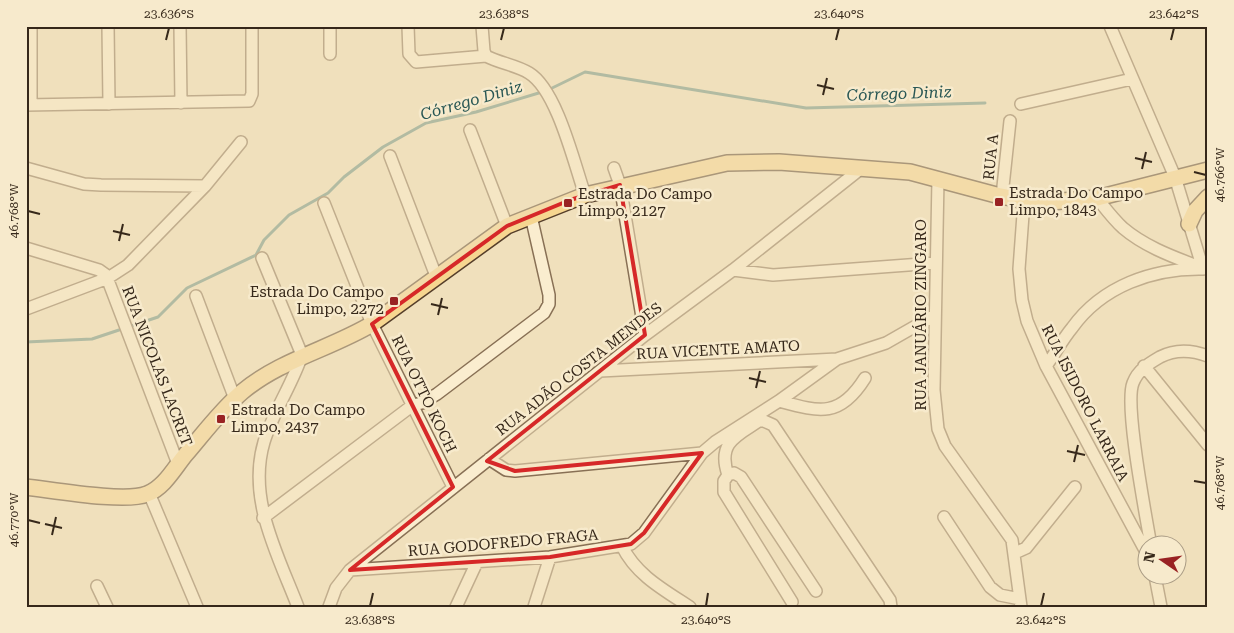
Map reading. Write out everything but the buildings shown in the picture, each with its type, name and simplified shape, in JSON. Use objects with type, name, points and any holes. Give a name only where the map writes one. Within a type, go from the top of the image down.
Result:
[{"type":"main road","points":[[26,487],[123,497],[150,494],[164,481],[235,399],[258,380],[302,355],[354,334],[372,324],[436,276],[508,226],[585,195],[620,185],[727,163],[779,162],[910,172],[1024,201],[1052,202],[1097,198],[1208,170]]},
{"type":"main road","points":[[1188,224],[1195,211],[1208,197]]},
{"type":"street","points":[[31,26],[29,105],[249,101],[252,94],[252,26]]},
{"type":"street","points":[[108,26],[109,104]]},
{"type":"street","points":[[180,26],[181,103]]},
{"type":"street","points":[[330,26],[330,54]]},
{"type":"street","points":[[408,26],[409,54],[416,62],[485,54],[528,72],[545,87],[552,98],[585,195]]},
{"type":"street","points":[[482,26],[485,54]]},
{"type":"street","points":[[1110,26],[1175,177],[1188,224],[1205,270]]},
{"type":"street","points":[[1021,104],[1132,79]]},
{"type":"street","name":"RUA A","points":[[1002,196],[1010,121]]},
{"type":"street","points":[[470,130],[508,226]]},
{"type":"street","points":[[26,308],[108,278],[128,265],[154,241],[205,186],[241,142]]},
{"type":"street","points":[[390,156],[436,276]]},
{"type":"street","name":"RUA ADÃO COSTA MENDES","points":[[329,607],[336,588],[350,570],[645,335],[733,270],[862,167]]},
{"type":"street","points":[[26,168],[84,184],[205,186]]},
{"type":"street","points":[[614,168],[620,185],[645,335]]},
{"type":"street","name":"RUA JANUÁRIO ZINGARO","points":[[938,179],[934,315],[934,401],[941,439],[1008,532],[1015,554],[1021,603]]},
{"type":"street","points":[[1097,198],[1122,227],[1135,237],[1158,250],[1205,270]]},
{"type":"street","name":"RUA ISIDORO LARRAIA","points":[[1024,201],[1019,269],[1022,300],[1033,338],[1046,366],[1137,536]]},
{"type":"street","name":"RUA OTTO KOCH","points":[[324,203],[372,324],[454,487]]},
{"type":"street","points":[[263,518],[413,406],[437,394],[547,309],[549,296],[531,216]]},
{"type":"street","points":[[26,248],[99,270],[108,278]]},
{"type":"street","points":[[262,258],[302,355],[270,426],[259,460],[258,481],[263,518],[298,607]]},
{"type":"street","points":[[733,270],[773,275],[935,263]]},
{"type":"street","points":[[1046,366],[1081,317],[1093,304],[1120,287],[1161,271],[1180,268],[1205,270]]},
{"type":"street","name":"RUA NICOLAS LACRET","points":[[108,278],[178,464]]},
{"type":"street","points":[[196,296],[235,399]]},
{"type":"street","name":"RUA GODOFREDO FRAGA","points":[[350,570],[550,556],[631,544],[644,533],[702,453],[714,442],[779,401],[837,359],[886,343],[934,315]]},
{"type":"street","points":[[1150,536],[1131,397],[1134,381],[1144,366],[1165,355],[1176,352],[1192,352],[1208,356]]},
{"type":"street","name":"RUA VICENTE AMATO","points":[[600,371],[837,359]]},
{"type":"street","points":[[1144,366],[1208,445]]},
{"type":"street","points":[[779,401],[808,409],[827,410],[836,408],[855,393],[865,378]]},
{"type":"street","points":[[728,475],[724,462],[725,451],[730,441],[759,421],[773,425],[884,592],[891,607]]},
{"type":"street","points":[[488,459],[506,470],[515,471],[702,453]]},
{"type":"street","points":[[792,602],[724,492],[724,481],[728,475],[734,473],[741,477],[816,591]]},
{"type":"street","points":[[1015,554],[1026,548],[1075,487]]},
{"type":"street","points":[[150,494],[197,607]]},
{"type":"street","points":[[944,516],[990,587],[1000,595],[1021,603]]},
{"type":"street","points":[[622,546],[627,555],[651,582],[690,607]]},
{"type":"street","points":[[534,607],[550,556]]},
{"type":"street","points":[[456,607],[478,562]]},
{"type":"street","points":[[97,586],[107,607]]},
{"type":"street","points":[[1158,586],[1161,607]]},
{"type":"highlighted area","points":[[620,185],[645,335],[487,461],[515,471],[702,453],[644,533],[631,544],[550,557],[350,570],[453,487],[372,324],[507,226],[570,200]]},
{"type":"waterway","name":"Córrego Diniz","points":[[548,90],[585,72],[806,108],[985,103]]},
{"type":"waterway","name":"Córrego Diniz","points":[[26,342],[92,339],[158,317],[187,288],[256,255],[264,240],[289,215],[328,193],[344,177],[383,147],[426,123],[476,112],[542,92]]},
{"type":"place","name":"Estrada Do Campo Limpo, 1843","points":[[999,202]]},
{"type":"place","name":"Estrada Do Campo Limpo, 2127","points":[[568,203]]},
{"type":"place","name":"Estrada Do Campo Limpo, 2272","points":[[394,301]]},
{"type":"place","name":"Estrada Do Campo Limpo, 2437","points":[[221,419]]}]
